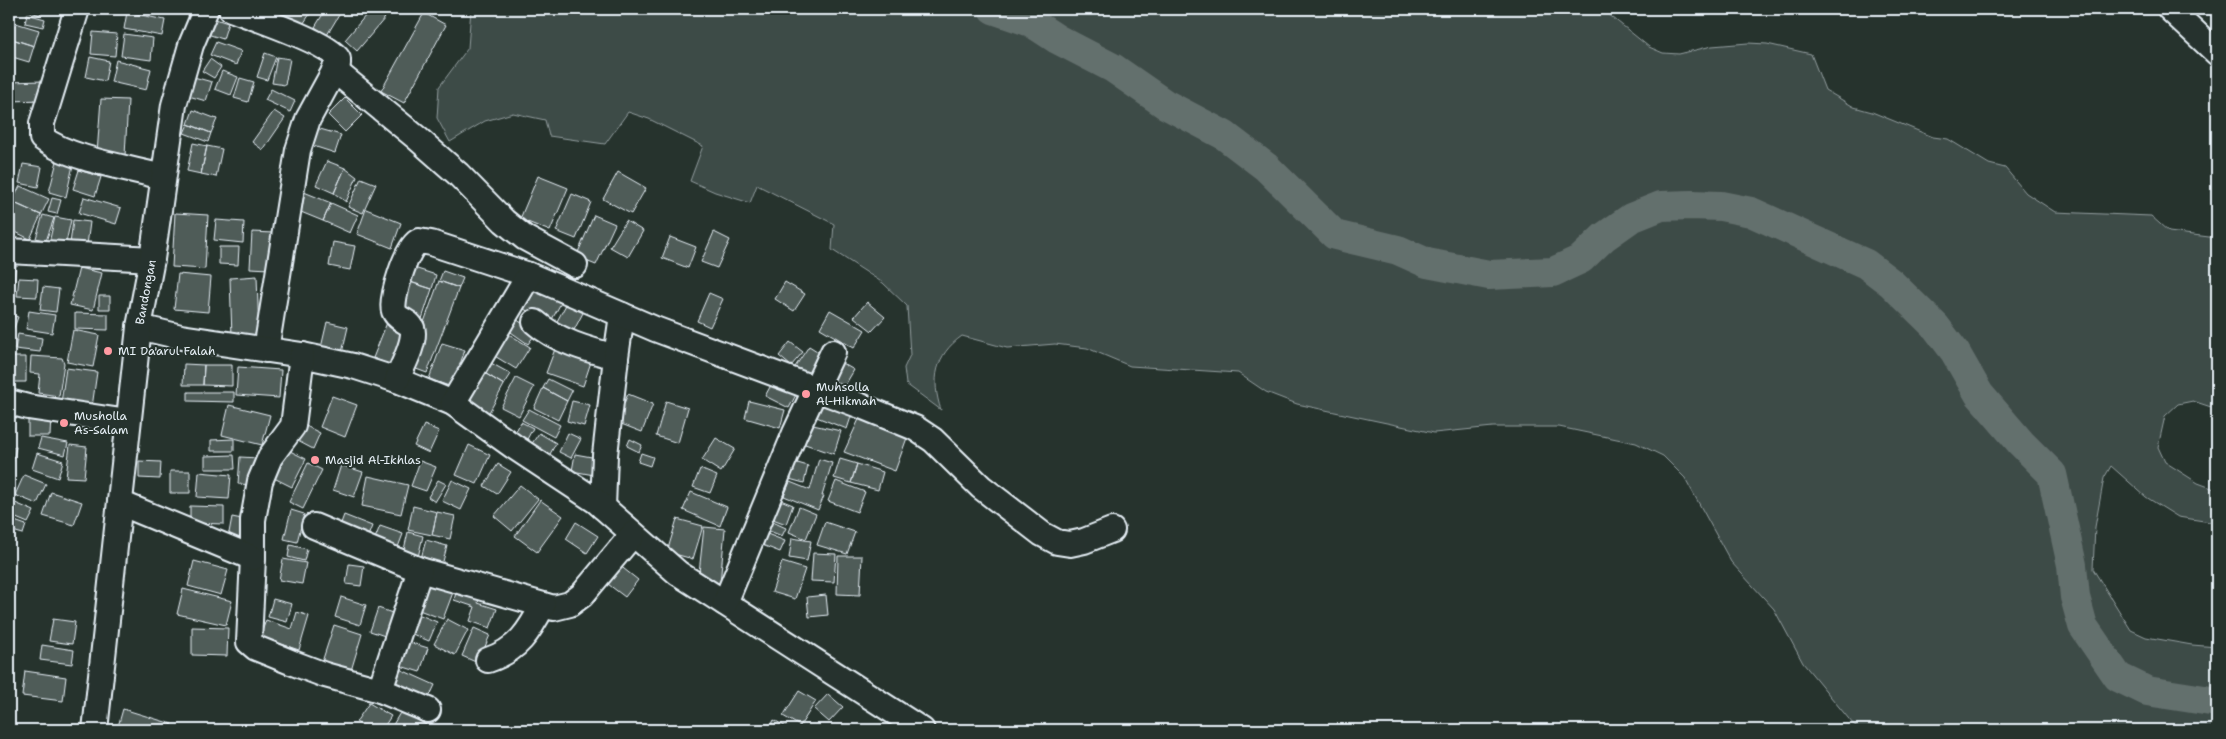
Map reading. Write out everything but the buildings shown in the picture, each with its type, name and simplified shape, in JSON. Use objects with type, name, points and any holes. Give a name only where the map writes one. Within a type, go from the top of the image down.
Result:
[{"type":"street","points":[[77,9],[42,123],[42,138],[62,149],[83,156],[163,178]]},
{"type":"street","name":"Bandongan","points":[[95,730],[139,327],[152,259],[174,105],[191,45],[206,9]]},
{"type":"street","points":[[230,9],[310,41],[329,51],[338,59],[338,64],[308,119],[298,150],[266,350]]},
{"type":"street","points":[[2170,9],[2217,53]]},
{"type":"street","points":[[334,70],[458,174],[504,222],[525,238],[575,265]]},
{"type":"street","points":[[397,380],[413,330],[409,323],[399,318],[393,306],[405,259],[415,242],[424,241],[529,275],[622,315],[877,412],[923,433],[981,487],[1050,539],[1070,544],[1084,541],[1112,530]]},
{"type":"street","points":[[9,251],[152,259]]},
{"type":"street","points":[[453,403],[529,275]]},
{"type":"street","points":[[603,507],[605,455],[622,315]]},
{"type":"street","points":[[535,322],[548,332],[569,342],[616,357]]},
{"type":"street","points":[[139,327],[181,337],[302,355],[352,366],[397,380],[453,403],[603,507],[678,573],[922,730]]},
{"type":"street","points":[[725,603],[815,390],[833,352]]},
{"type":"street","points":[[302,355],[293,426],[270,457],[260,481],[253,520],[254,558],[248,639],[251,645],[325,675],[380,690],[428,710]]},
{"type":"street","points":[[9,402],[28,407],[128,422]]},
{"type":"street","points":[[120,503],[254,558]]},
{"type":"street","points":[[314,526],[420,570],[554,608],[563,607],[582,595],[633,534]]},
{"type":"street","points":[[380,690],[420,570]]},
{"type":"street","points":[[488,660],[498,657],[516,645],[530,631],[544,605]]},
{"type":"shaded area","points":[[471,9],[1602,9],[1649,47],[1663,53],[1679,54],[1712,46],[1748,43],[1767,44],[1811,54],[1825,90],[1854,107],[1872,112],[1933,137],[1948,139],[1989,164],[2005,168],[2026,193],[2055,212],[2151,216],[2169,232],[2217,238],[2217,409],[2193,401],[2178,404],[2165,416],[2158,447],[2165,462],[2198,483],[2217,490],[2217,523],[2178,517],[2146,497],[2111,466],[2104,478],[2095,527],[2093,569],[2131,630],[2146,637],[2192,645],[2217,647],[2217,730],[1862,730],[1853,724],[1803,663],[1774,609],[1731,562],[1685,478],[1663,456],[1636,443],[1559,427],[1493,427],[1434,433],[1297,404],[1266,392],[1238,373],[1130,366],[1087,348],[1055,344],[1007,348],[962,336],[946,351],[938,369],[936,388],[941,410],[906,384],[904,368],[910,355],[907,306],[883,283],[832,250],[834,224],[757,185],[750,203],[715,192],[690,181],[703,146],[649,119],[628,112],[605,144],[549,136],[545,120],[513,113],[485,121],[450,142],[437,118],[439,87],[468,48]]},
{"type":"waterway","points":[[993,9],[1031,22],[1057,39],[1113,68],[1165,104],[1224,135],[1266,167],[1335,235],[1398,250],[1427,263],[1489,275],[1553,272],[1581,259],[1604,237],[1631,218],[1661,206],[1691,205],[1721,206],[1751,212],[1866,264],[1891,283],[1936,327],[1955,352],[1979,394],[2021,443],[2052,474],[2072,565],[2075,597],[2083,626],[2118,677],[2147,691],[2217,702]]},
{"type":"place","name":"MI Da'arul Falah","points":[[108,351]]},
{"type":"place","name":"Muhsolla Al-Hikmah","points":[[806,394]]},
{"type":"place","name":"Musholla As-Salam","points":[[64,423]]},
{"type":"place","name":"Masjid Al-Ikhlas","points":[[315,460]]}]
